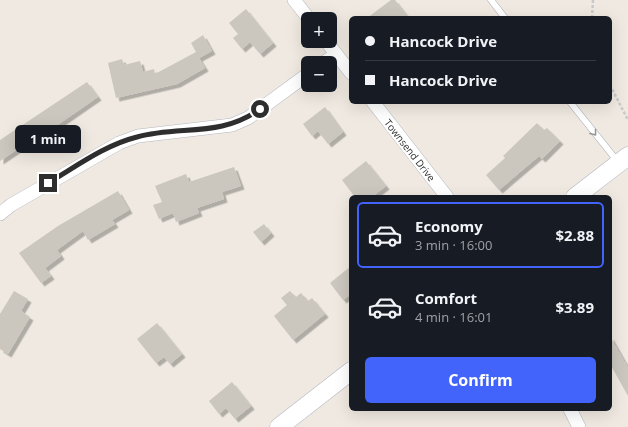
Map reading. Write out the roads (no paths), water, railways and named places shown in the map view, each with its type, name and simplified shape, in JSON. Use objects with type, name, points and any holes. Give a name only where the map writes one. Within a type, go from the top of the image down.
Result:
[{"type":"main road","points":[[578,195],[624,159]]},
{"type":"main road","points":[[279,427],[349,373]]},
{"type":"street","points":[[294,0],[303,12]]},
{"type":"street","points":[[331,48],[349,70]]},
{"type":"street","points":[[0,214],[11,205],[110,146],[138,136],[232,125],[248,118],[301,79]]},
{"type":"street","name":"Townsend Drive","points":[[375,104],[445,195]]},
{"type":"street","points":[[571,411],[579,427]]},
{"type":"lane","points":[[491,0],[503,16]]},
{"type":"lane","points":[[572,104],[624,159]]}]
